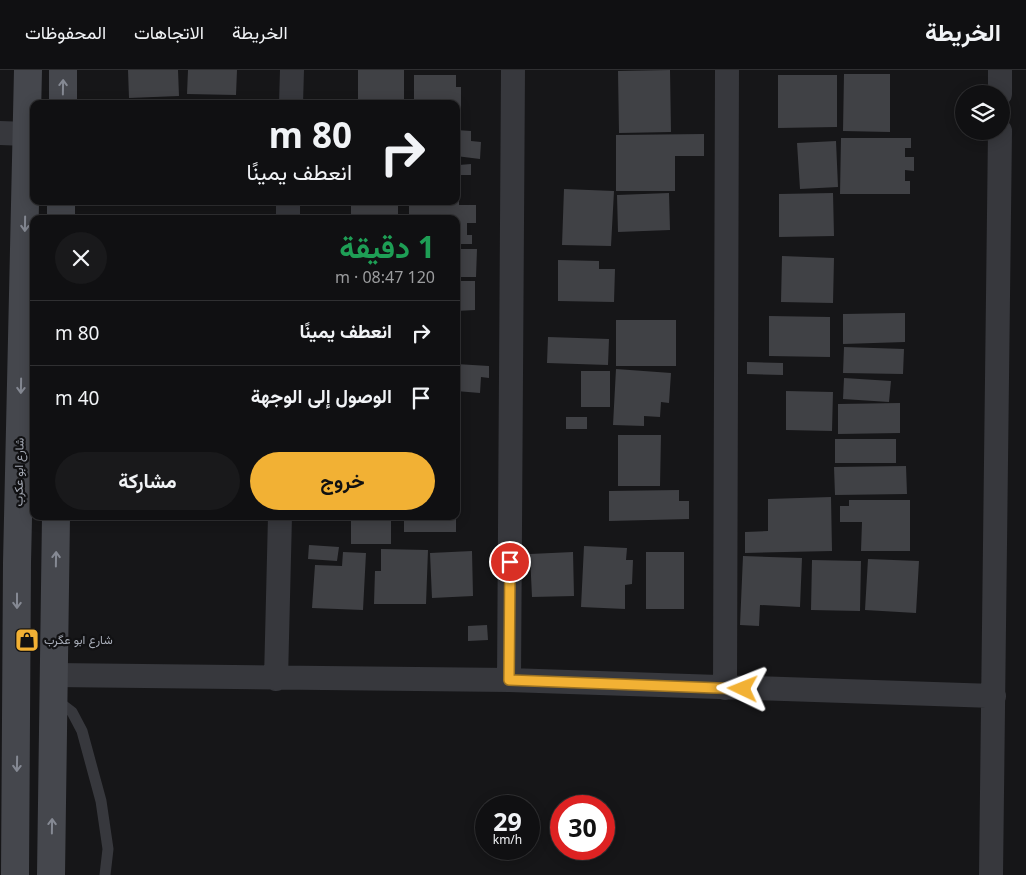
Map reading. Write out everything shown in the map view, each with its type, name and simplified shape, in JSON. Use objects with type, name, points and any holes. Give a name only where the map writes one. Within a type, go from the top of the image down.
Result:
[{"type":"street","name":"شارع ابو عكرب","points":[[15,875],[8,827],[9,563],[28,351],[28,70]]},
{"type":"street","points":[[62,100],[63,70]]},
{"type":"street","points":[[291,100],[292,70]]},
{"type":"street","points":[[509,680],[513,70]]},
{"type":"street","points":[[725,688],[727,70]]},
{"type":"street","points":[[1000,70],[1000,85]]},
{"type":"street","points":[[0,133],[27,134]]},
{"type":"street","points":[[991,875],[1000,140]]},
{"type":"street","points":[[51,875],[56,520]]},
{"type":"street","points":[[276,679],[280,520]]},
{"type":"street","points":[[54,686],[276,679],[509,680],[994,696]]},
{"type":"lane","points":[[54,686],[72,712],[82,731],[101,801],[108,849],[105,875]]},
{"type":"building","points":[[128,70],[178,70],[179,96],[129,98]]},
{"type":"building","points":[[188,70],[237,70],[236,95],[187,94]]},
{"type":"building","points":[[358,70],[404,70],[404,100],[358,100]]},
{"type":"building","points":[[670,70],[671,132],[619,133],[618,71]]},
{"type":"building","points":[[844,74],[890,74],[890,132],[843,131]]},
{"type":"building","points":[[414,75],[456,75],[456,87],[461,87],[461,114],[460,100],[414,100]]},
{"type":"building","points":[[778,75],[837,75],[837,127],[778,128]]},
{"type":"building","points":[[460,130],[471,131],[471,141],[481,142],[480,159],[460,156]]},
{"type":"building","points":[[704,134],[704,156],[675,156],[675,191],[616,191],[616,135]]},
{"type":"building","points":[[841,138],[911,138],[911,148],[905,148],[905,157],[914,157],[914,171],[905,170],[905,181],[910,181],[910,194],[840,194]]},
{"type":"building","points":[[836,141],[838,187],[800,189],[797,143]]},
{"type":"building","points":[[471,164],[471,175],[460,175],[460,165]]},
{"type":"building","points":[[564,189],[614,191],[611,246],[562,245]]},
{"type":"building","points":[[669,193],[670,230],[618,232],[617,195]]},
{"type":"building","points":[[833,193],[834,236],[779,237],[779,194]]},
{"type":"building","points":[[351,205],[398,205],[398,215],[351,215]]},
{"type":"building","points":[[409,205],[476,205],[476,223],[467,223],[467,235],[472,235],[472,244],[460,244],[460,215],[409,215]]},
{"type":"building","points":[[460,249],[477,249],[476,277],[460,277]]},
{"type":"building","points":[[782,256],[834,258],[833,303],[781,302]]},
{"type":"building","points":[[558,260],[599,261],[599,269],[615,269],[614,302],[558,301]]},
{"type":"building","points":[[460,281],[475,281],[475,310],[460,311]]},
{"type":"building","points":[[905,313],[905,342],[843,344],[843,314]]},
{"type":"building","points":[[769,316],[830,317],[830,357],[769,356]]},
{"type":"building","points":[[616,320],[676,320],[676,366],[616,366]]},
{"type":"building","points":[[548,337],[609,339],[608,365],[547,363]]},
{"type":"building","points":[[844,347],[904,349],[903,374],[843,373]]},
{"type":"building","points":[[747,362],[783,363],[783,375],[747,374]]},
{"type":"building","points":[[460,364],[489,366],[489,378],[481,377],[480,393],[460,391]]},
{"type":"building","points":[[616,369],[671,373],[669,403],[661,402],[660,417],[644,416],[644,426],[613,425]]},
{"type":"building","points":[[581,371],[610,371],[610,407],[581,407]]},
{"type":"building","points":[[844,378],[891,381],[889,402],[843,399]]},
{"type":"building","points":[[786,391],[833,392],[832,431],[786,430]]},
{"type":"building","points":[[900,403],[900,433],[838,434],[838,404]]},
{"type":"building","points":[[566,417],[587,417],[587,429],[566,429]]},
{"type":"building","points":[[618,435],[661,435],[660,486],[618,486]]},
{"type":"building","points":[[835,439],[896,439],[896,463],[835,463]]},
{"type":"building","points":[[906,466],[907,494],[835,495],[834,467]]},
{"type":"building","points":[[679,490],[679,501],[689,501],[689,519],[609,521],[609,491]]},
{"type":"building","points":[[831,497],[832,551],[745,553],[745,532],[768,531],[768,499]]},
{"type":"building","points":[[849,500],[910,500],[910,551],[861,551],[862,522],[840,522],[840,506],[849,506]]},
{"type":"building","points":[[351,520],[391,520],[391,544],[351,544]]},
{"type":"building","points":[[404,520],[456,520],[456,532],[404,532]]},
{"type":"building","points":[[309,545],[339,547],[337,561],[308,559]]},
{"type":"building","points":[[584,546],[627,548],[626,560],[633,560],[632,584],[625,585],[625,609],[581,607]]},
{"type":"building","points":[[381,549],[428,550],[426,604],[374,604],[375,571],[381,571]]},
{"type":"building","points":[[472,551],[473,596],[432,598],[430,553]]},
{"type":"building","points":[[343,552],[366,553],[363,610],[312,608],[315,565],[342,566]]},
{"type":"building","points":[[573,552],[574,596],[532,597],[530,554]]},
{"type":"building","points":[[646,552],[684,552],[684,609],[646,609]]},
{"type":"building","points":[[743,556],[802,558],[800,607],[760,605],[759,626],[740,625]]},
{"type":"building","points":[[868,559],[919,561],[916,613],[865,610]]},
{"type":"building","points":[[812,560],[861,561],[860,611],[811,610]]},
{"type":"building","points":[[487,625],[488,640],[468,641],[468,626]]},
{"type":"place","name":"شارع ابو عگرب","points":[[27,640]]},
{"type":"route","points":[[510,562],[509,680],[743,689]]}]
